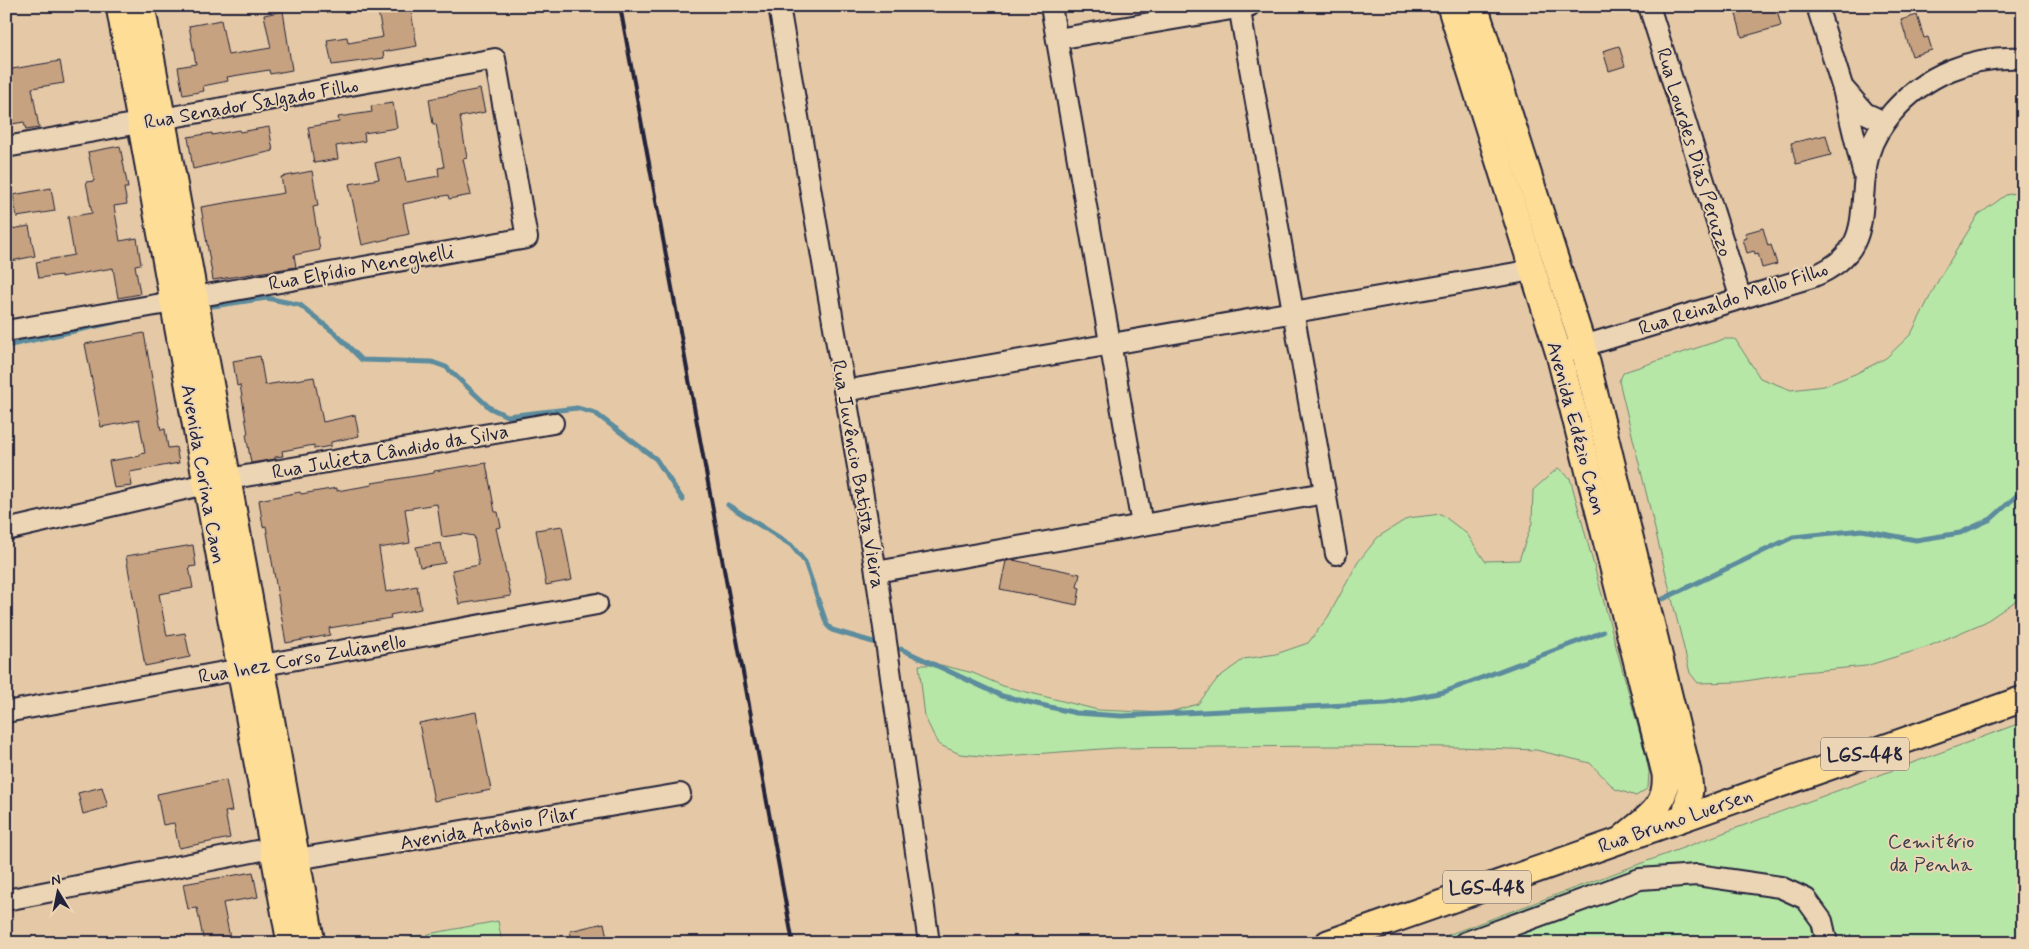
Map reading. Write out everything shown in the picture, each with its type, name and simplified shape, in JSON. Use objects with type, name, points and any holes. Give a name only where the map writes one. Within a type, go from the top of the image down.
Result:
[{"type":"main road","name":"Avenida Corina Caon","points":[[119,6],[151,121],[251,668],[297,860],[312,943]]},
{"type":"main road","name":"Avenida Corina Caon","points":[[142,6],[151,121]]},
{"type":"main road","name":"Avenida Edézio Caon","points":[[1450,6],[1559,354],[1665,774],[1666,786],[1660,805],[1622,839]]},
{"type":"main road","name":"Avenida Edézio Caon","points":[[1475,6],[1583,346],[1688,772],[1690,790],[1685,817]]},
{"type":"main road","name":"Avenida Corina Caon","points":[[251,668],[272,848],[290,943]]},
{"type":"main road","name":"Rua Bruno Luersen","points":[[1328,943],[2023,699]]},
{"type":"main road","points":[[1688,772],[1699,788],[1714,797],[1732,800]]},
{"type":"street","name":"Rua Juvêncio Batista Vieira","points":[[779,6],[876,572],[929,943]]},
{"type":"street","points":[[1051,6],[1142,525]]},
{"type":"street","name":"Rua Lourdes Dias Peruzzo","points":[[1649,6],[1741,299]]},
{"type":"street","points":[[1817,6],[1843,88],[1865,178]]},
{"type":"street","points":[[1057,39],[1243,7],[1293,312],[1336,554]]},
{"type":"street","name":"Rua Reinaldo Mello Filho","points":[[1559,354],[1830,270],[1853,247],[1860,229],[1869,152],[1876,134],[1902,100],[1926,82],[1951,69],[1976,61],[2005,57],[2023,58]]},
{"type":"street","name":"Rua Senador Salgado Filho","points":[[6,147],[495,59],[527,238]]},
{"type":"street","points":[[1843,88],[1865,113],[1884,122]]},
{"type":"street","name":"Rua Elpídio Meneghelli","points":[[6,331],[527,238]]},
{"type":"street","points":[[844,391],[1533,270]]},
{"type":"street","name":"Rua Julieta Cândido da Silva","points":[[6,530],[217,481],[553,423]]},
{"type":"street","points":[[876,572],[1325,493]]},
{"type":"street","name":"Rua Inez Corso Zulianello","points":[[6,712],[597,604]]},
{"type":"street","name":"Avenida Antônio Pilar","points":[[297,860],[680,794]]},
{"type":"street","points":[[6,900],[272,848]]},
{"type":"street","points":[[1464,943],[1640,880],[1698,875],[1780,888],[1806,899],[1822,922],[1827,943]]},
{"type":"green space","points":[[2023,191],[2023,596],[1985,622],[1927,647],[1866,666],[1803,672],[1739,682],[1698,683],[1690,673],[1619,381],[1624,372],[1724,339],[1735,339],[1760,378],[1791,390],[1824,386],[1855,374],[1886,358],[1911,334],[1940,277],[1978,215],[2006,195]]},
{"type":"green space","points":[[1558,468],[1570,478],[1646,756],[1649,772],[1648,788],[1636,796],[1615,789],[1590,763],[1536,750],[1330,746],[1115,748],[992,757],[960,754],[938,744],[925,717],[919,665],[941,665],[973,673],[1003,686],[1098,710],[1166,713],[1198,704],[1218,678],[1244,659],[1276,654],[1308,643],[1328,617],[1358,562],[1378,537],[1408,518],[1441,514],[1467,534],[1485,561],[1519,560],[1532,523],[1533,490]]},
{"type":"green space","name":"Cemitério da Penha","points":[[2023,722],[2023,943],[1426,943]]},
{"type":"green space","points":[[498,921],[502,943],[429,943],[428,934]]},
{"type":"green space","points":[[423,935],[425,943],[383,943]]},
{"type":"building","points":[[377,6],[410,6],[417,46],[383,52],[384,58],[332,65],[327,40],[347,37],[348,43],[383,37]]},
{"type":"building","points":[[1766,6],[1776,6],[1781,26],[1742,37],[1736,14]]},
{"type":"building","points":[[283,11],[292,70],[270,74],[269,70],[227,77],[228,81],[203,86],[204,91],[183,95],[178,67],[196,64],[189,26],[221,20],[228,55],[271,48],[264,15]]},
{"type":"building","points":[[1917,15],[1924,38],[1928,37],[1932,50],[1912,56],[1901,20]]},
{"type":"building","points":[[1619,46],[1625,66],[1609,71],[1603,51]]},
{"type":"building","points":[[60,61],[64,83],[32,88],[39,128],[26,130],[24,122],[6,125],[6,70]]},
{"type":"building","points":[[480,89],[485,112],[460,117],[467,158],[463,159],[471,195],[449,199],[448,195],[403,204],[409,234],[362,245],[349,184],[379,179],[375,163],[401,157],[406,182],[439,176],[438,168],[444,167],[429,99]]},
{"type":"building","points":[[393,103],[397,128],[364,133],[365,141],[336,146],[338,159],[314,163],[308,127],[339,122],[338,117],[372,112],[371,106]]},
{"type":"building","points":[[269,127],[273,151],[193,169],[188,137]]},
{"type":"building","points":[[1826,135],[1831,155],[1796,164],[1791,143]]},
{"type":"building","points":[[120,146],[128,188],[124,188],[127,204],[114,206],[120,241],[137,238],[141,264],[135,265],[140,294],[118,298],[113,268],[61,277],[61,275],[39,278],[36,262],[74,255],[68,217],[92,213],[86,182],[94,181],[88,152]]},
{"type":"building","points":[[312,171],[318,206],[313,207],[320,250],[294,255],[296,267],[213,280],[201,207],[284,193],[281,177]]},
{"type":"building","points":[[51,188],[55,211],[17,217],[13,195]]},
{"type":"building","points":[[29,226],[35,256],[11,261],[6,230]]},
{"type":"building","points":[[1763,228],[1768,246],[1771,245],[1777,264],[1762,268],[1758,253],[1755,254],[1754,251],[1747,253],[1743,239],[1747,238],[1745,233]]},
{"type":"building","points":[[144,333],[161,430],[165,429],[168,448],[176,447],[179,463],[130,472],[132,486],[114,488],[109,461],[140,456],[140,454],[145,453],[139,420],[101,427],[85,344]]},
{"type":"building","points":[[260,356],[265,385],[314,377],[323,422],[355,415],[359,436],[331,442],[331,446],[314,449],[314,445],[282,451],[283,456],[251,463],[240,385],[237,386],[233,361]]},
{"type":"building","points":[[486,463],[495,512],[498,512],[501,527],[496,528],[511,596],[459,604],[452,570],[479,565],[474,536],[463,534],[442,537],[437,504],[405,509],[410,543],[379,548],[386,592],[417,586],[421,609],[390,615],[391,618],[329,628],[330,635],[286,643],[266,526],[263,527],[259,500],[300,492],[301,494],[337,488],[337,491],[434,473],[434,471]]},
{"type":"building","points":[[562,526],[572,580],[546,585],[536,530]]},
{"type":"building","points":[[441,543],[445,563],[420,567],[416,547]]},
{"type":"building","points":[[193,545],[196,566],[189,567],[193,588],[159,594],[167,636],[185,633],[190,657],[145,666],[126,556]]},
{"type":"building","points":[[1013,560],[1080,574],[1077,587],[1080,588],[1077,605],[1000,589],[1006,561]]},
{"type":"building","points":[[476,712],[491,790],[434,801],[419,723]]},
{"type":"building","points":[[226,780],[232,811],[225,812],[230,838],[179,848],[174,823],[163,825],[157,794]]},
{"type":"building","points":[[102,787],[108,807],[83,814],[78,793]]},
{"type":"building","points":[[253,872],[258,897],[223,903],[231,943],[204,943],[197,908],[188,909],[183,884]]},
{"type":"building","points":[[604,923],[608,943],[573,943],[570,931]]},
{"type":"waterway","points":[[213,306],[267,298],[300,305],[336,334],[362,360],[432,362],[446,367],[490,408],[507,416],[577,408],[595,413],[656,459],[683,500]]},
{"type":"waterway","points":[[6,346],[124,320]]},
{"type":"waterway","points":[[1663,599],[1793,537],[1862,530],[1916,540],[1960,533],[1991,519],[2023,490]]},
{"type":"waterway","points":[[728,505],[791,545],[805,562],[827,625],[832,630],[873,642]]},
{"type":"waterway","points":[[901,649],[1002,696],[1076,713],[1122,716],[1387,703],[1444,692],[1603,632]]},
{"type":"railway","points":[[620,6],[793,943]]}]
